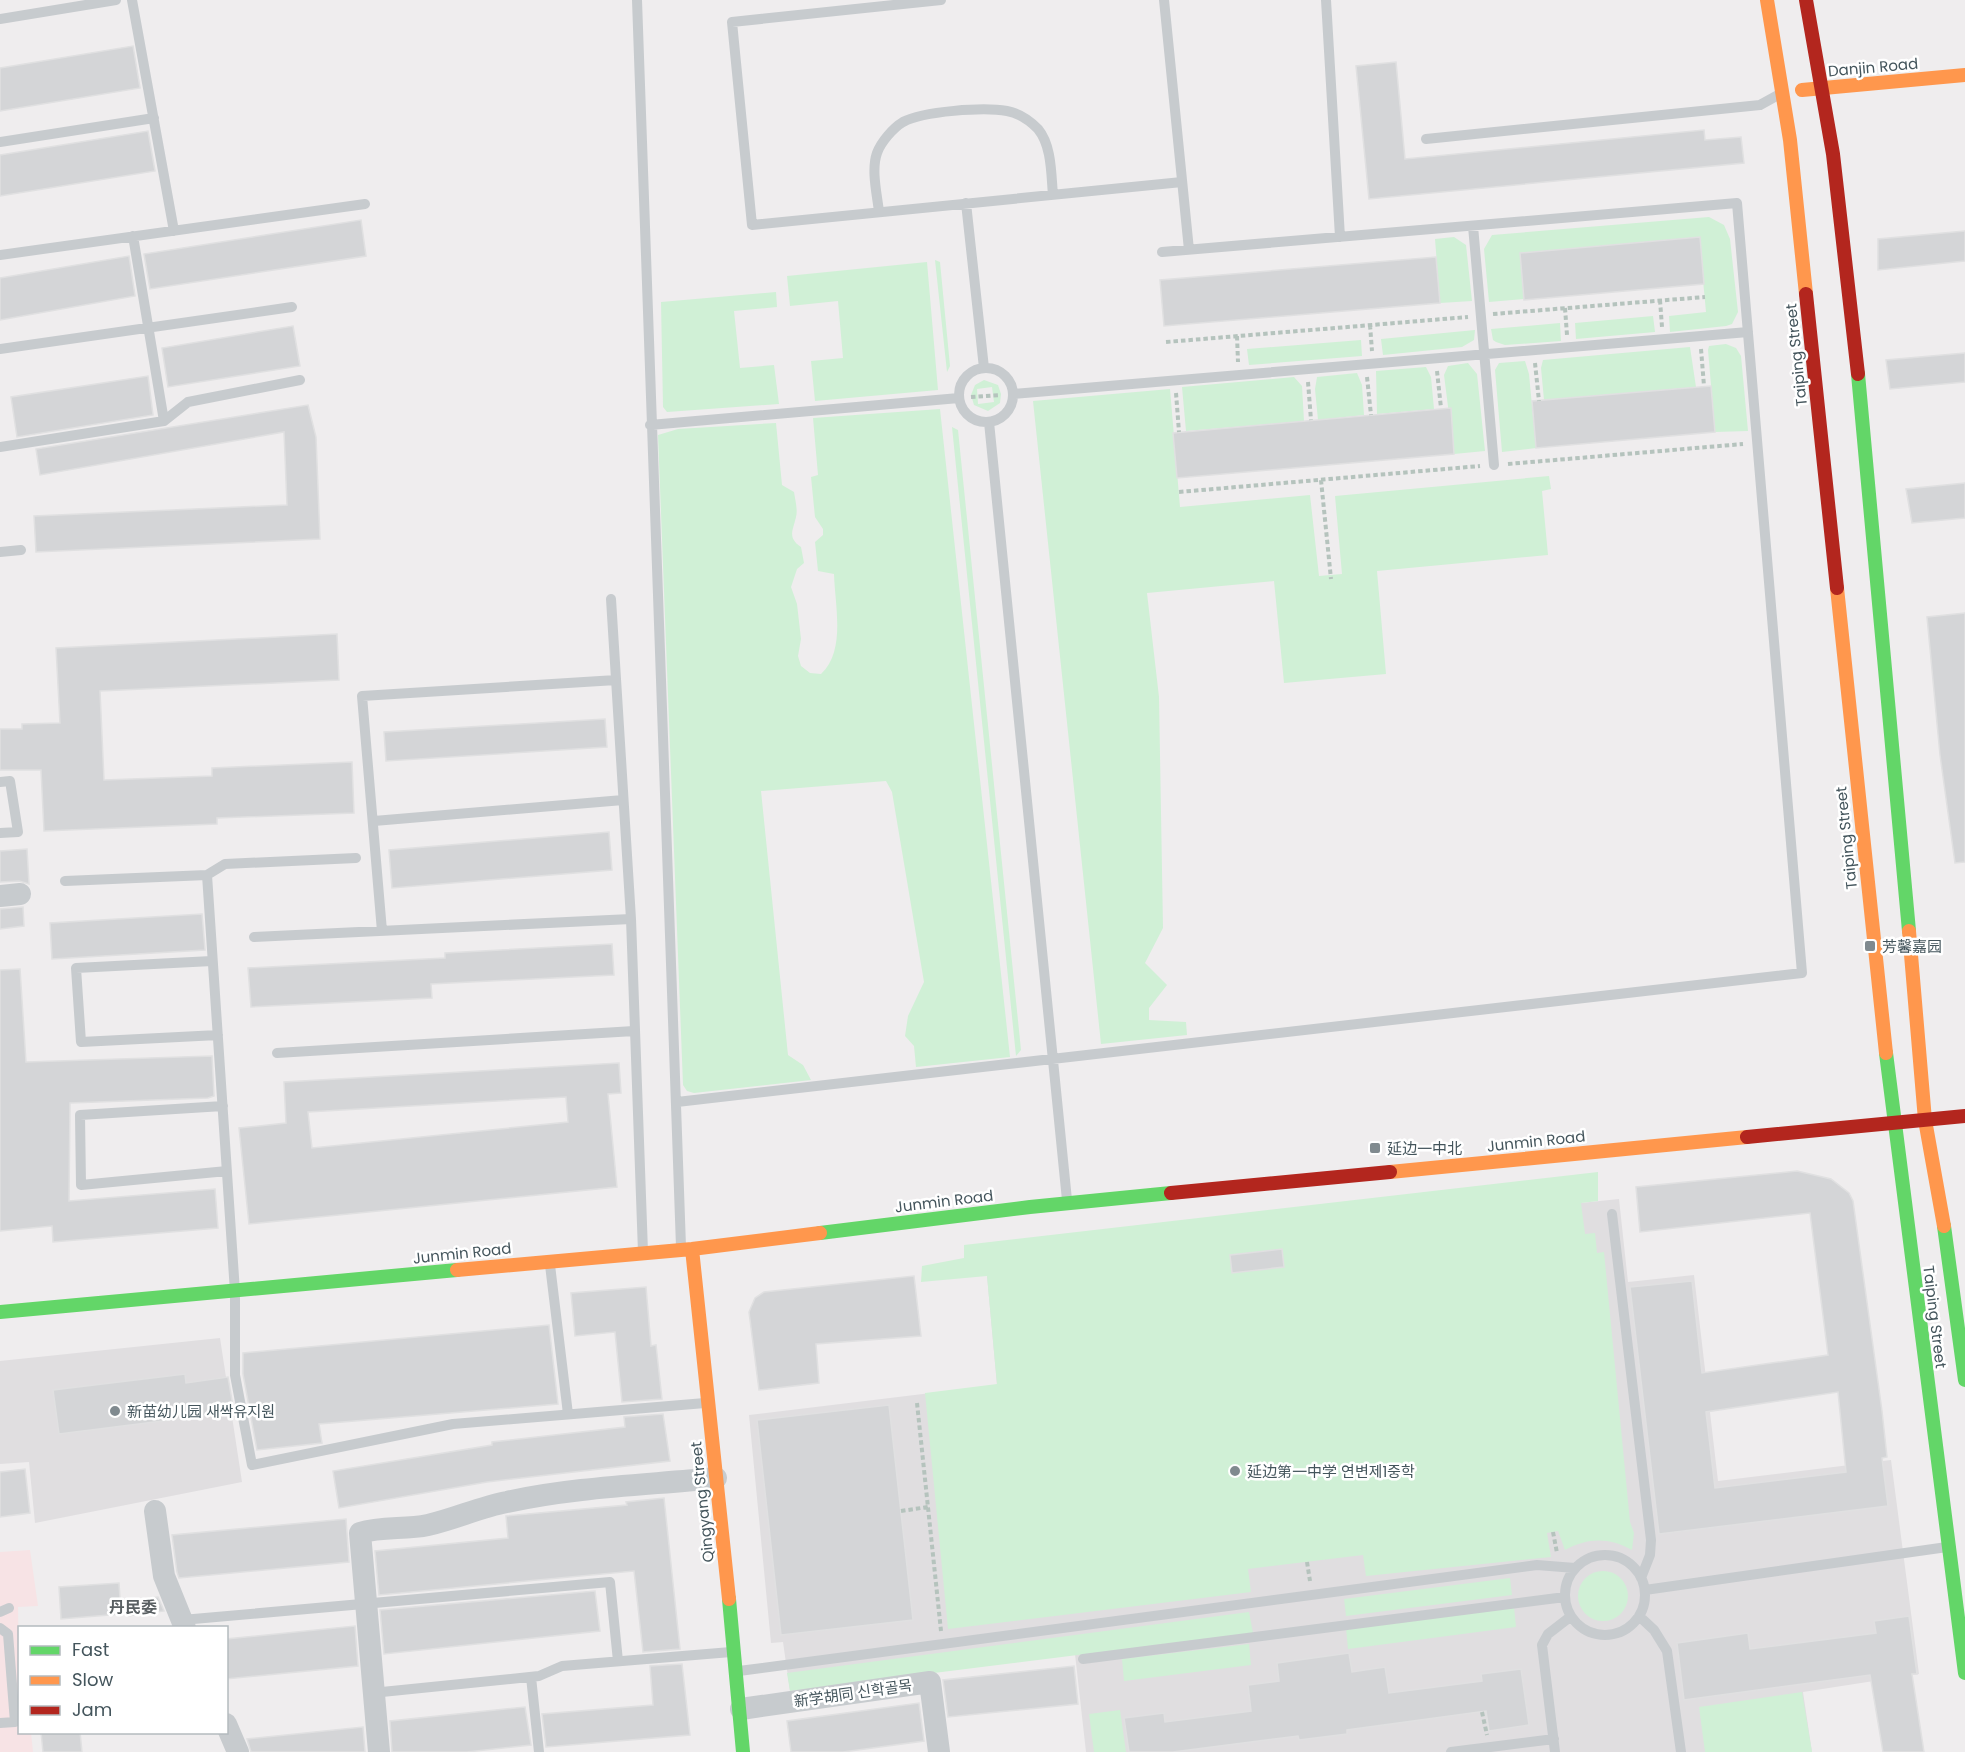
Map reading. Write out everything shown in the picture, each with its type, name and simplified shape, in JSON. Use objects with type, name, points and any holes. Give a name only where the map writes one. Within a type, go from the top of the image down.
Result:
[{"type":"main road","name":"Taiping Street","points":[[1767,0],[1783,92],[1893,1122],[1965,1673]]},
{"type":"main road","name":"Taiping Street","points":[[1806,0],[1823,88],[1866,441],[1925,1120],[1945,1230],[1965,1380]]},
{"type":"main road","name":"Danjin Road","points":[[1783,92],[1965,75]]},
{"type":"main road","name":"Junmin Road","points":[[0,1311],[235,1292],[687,1249],[1067,1203],[1965,1116]]},
{"type":"main road","name":"Qingyang Street","points":[[687,1249],[708,1403],[741,1709],[743,1752]]},
{"type":"street","points":[[379,1752],[372,1693],[360,1533],[372,1529],[404,1529],[430,1525],[469,1511],[539,1496],[716,1478]]},
{"type":"street","points":[[155,1511],[164,1576],[183,1624]]},
{"type":"street","name":"新学胡同 신학골목","points":[[741,1709],[930,1682],[939,1752]]},
{"type":"street","points":[[228,1729],[238,1752]]},
{"type":"lane","points":[[0,19],[116,0]]},
{"type":"lane","points":[[132,0],[174,231]]},
{"type":"lane","points":[[637,0],[650,425],[677,1102],[687,1249]]},
{"type":"lane","points":[[941,0],[732,22],[752,225],[1182,182]]},
{"type":"lane","points":[[1164,0],[1189,250]]},
{"type":"lane","points":[[1326,0],[1340,237]]},
{"type":"lane","points":[[1426,139],[1760,105],[1783,92]]},
{"type":"lane","points":[[879,212],[874,164],[877,151],[890,134],[903,122],[921,116],[966,111],[1009,111],[1025,118],[1037,129],[1048,148],[1053,195]]},
{"type":"lane","points":[[0,142],[154,118]]},
{"type":"lane","points":[[966,203],[984,368]]},
{"type":"lane","points":[[677,1102],[1802,973],[1737,203],[1162,252]]},
{"type":"lane","points":[[0,255],[365,204]]},
{"type":"lane","points":[[1473,226],[1494,465]]},
{"type":"lane","points":[[133,236],[164,421]]},
{"type":"lane","points":[[0,349],[292,307]]},
{"type":"lane","points":[[1013,394],[1748,332]]},
{"type":"lane","points":[[984,368],[1000,372],[1007,378],[1013,394],[1009,409],[1004,416],[989,422],[973,419],[966,414],[959,398],[962,381],[975,370],[984,368]]},
{"type":"lane","points":[[0,447],[164,421],[188,402],[300,380]]},
{"type":"lane","points":[[650,425],[959,398]]},
{"type":"lane","points":[[989,422],[1067,1203]]},
{"type":"lane","points":[[0,552],[21,550]]},
{"type":"lane","points":[[611,599],[631,919],[643,1253]]},
{"type":"lane","points":[[382,931],[362,696],[616,680]]},
{"type":"lane","points":[[0,782],[10,782],[18,832],[0,833]]},
{"type":"lane","points":[[374,821],[623,800]]},
{"type":"lane","points":[[65,881],[207,874],[225,864],[356,858]]},
{"type":"lane","points":[[207,874],[235,1292],[236,1375],[252,1465],[453,1424],[708,1403]]},
{"type":"lane","points":[[255,937],[631,919]]},
{"type":"lane","points":[[213,961],[76,968],[81,1042],[218,1035]]},
{"type":"lane","points":[[277,1053],[634,1031]]},
{"type":"lane","points":[[222,1106],[80,1115],[81,1185],[227,1171]]},
{"type":"lane","points":[[1612,1214],[1651,1540],[1650,1555],[1641,1578]]},
{"type":"lane","points":[[550,1261],[568,1414]]},
{"type":"lane","points":[[1645,1590],[1948,1547]]},
{"type":"lane","points":[[1597,1556],[1611,1556],[1634,1567],[1641,1578],[1645,1590],[1644,1604],[1639,1616],[1624,1630],[1605,1636],[1592,1634],[1570,1617],[1565,1597],[1568,1579],[1575,1568],[1585,1560],[1597,1556]]},
{"type":"lane","points":[[737,1671],[1526,1566],[1575,1568]]},
{"type":"lane","points":[[183,1624],[610,1581],[618,1661]]},
{"type":"lane","points":[[1083,1659],[1565,1597]]},
{"type":"lane","points":[[1639,1616],[1654,1630],[1667,1651],[1681,1752]]},
{"type":"lane","points":[[1555,1752],[1542,1645],[1548,1634],[1570,1617]]},
{"type":"lane","points":[[0,1628],[8,1634],[15,1722],[0,1723]]},
{"type":"lane","points":[[372,1693],[531,1677],[562,1666],[735,1651]]},
{"type":"lane","points":[[531,1677],[539,1752]]},
{"type":"lane","points":[[1451,1752],[1554,1739]]},
{"type":"path","points":[[1166,342],[1705,297]]},
{"type":"path","points":[[1660,300],[1664,339]]},
{"type":"path","points":[[1565,308],[1569,347]]},
{"type":"path","points":[[1370,325],[1371,415]]},
{"type":"path","points":[[1237,336],[1239,375]]},
{"type":"path","points":[[1699,336],[1704,386]]},
{"type":"path","points":[[1534,350],[1539,401]]},
{"type":"path","points":[[1436,358],[1441,408]]},
{"type":"path","points":[[1307,369],[1311,420]]},
{"type":"path","points":[[1175,380],[1179,432]]},
{"type":"path","points":[[959,398],[1013,394]]},
{"type":"path","points":[[1179,492],[1758,443]]},
{"type":"path","points":[[1321,480],[1331,579]]},
{"type":"path","points":[[917,1403],[942,1644]]},
{"type":"path","points":[[901,1511],[928,1507]]},
{"type":"path","points":[[1553,1532],[1559,1566]]},
{"type":"path","points":[[1307,1562],[1310,1585]]},
{"type":"path","points":[[1482,1712],[1489,1747]]},
{"type":"shaded area","name":"延边第一中学 연변제1중학","points":[[1619,1199],[1628,1282],[1694,1275],[1718,1481],[1891,1460],[1919,1674],[1803,1692],[1812,1752],[1086,1752],[1075,1654],[790,1691],[783,1642],[771,1643],[749,1415],[997,1385],[986,1265]]},
{"type":"shaded area","name":"新苗幼儿园 새싹유지원","points":[[220,1338],[242,1482],[35,1523],[29,1462],[0,1464],[0,1361]]},
{"type":"shaded area","points":[[30,1550],[38,1606],[18,1607],[18,1734],[31,1734],[33,1752],[0,1752],[0,1552]]},
{"type":"green space","points":[[1709,217],[1724,225],[1730,239],[1738,312],[1732,324],[1670,332],[1669,316],[1706,312],[1699,237],[1524,299],[1489,302],[1484,249],[1492,235]]},
{"type":"green space","points":[[1454,237],[1466,245],[1472,301],[1440,303],[1435,239]]},
{"type":"green space","points":[[935,260],[940,262],[950,366],[947,372]]},
{"type":"green space","points":[[927,262],[938,390],[815,401],[811,361],[843,358],[838,301],[790,306],[787,276]]},
{"type":"green space","points":[[776,292],[777,307],[734,311],[740,368],[774,365],[779,404],[667,412],[663,407],[661,302]]},
{"type":"green space","points":[[1653,316],[1655,332],[1576,339],[1575,323]]},
{"type":"green space","points":[[1560,323],[1561,341],[1505,345],[1493,340],[1491,329]]},
{"type":"green space","points":[[1475,330],[1474,340],[1462,347],[1383,355],[1381,339]]},
{"type":"green space","points":[[1361,340],[1362,356],[1249,365],[1247,349]]},
{"type":"green space","points":[[1726,344],[1736,348],[1741,356],[1748,431],[1715,432],[1708,350],[1709,346]]},
{"type":"green space","points":[[1690,347],[1696,387],[1544,400],[1541,368],[1543,360]]},
{"type":"green space","points":[[1525,361],[1529,374],[1536,448],[1502,452],[1495,370],[1499,363]]},
{"type":"green space","points":[[1468,363],[1477,374],[1485,451],[1454,454],[1444,375],[1448,366]]},
{"type":"green space","points":[[1426,367],[1431,377],[1434,409],[1377,414],[1376,371]]},
{"type":"green space","points":[[1357,373],[1362,385],[1364,415],[1318,420],[1315,389],[1317,377]]},
{"type":"green space","points":[[1294,377],[1302,386],[1304,421],[1186,431],[1182,387]]},
{"type":"green space","points":[[984,380],[998,385],[1001,394],[1000,403],[988,411],[974,405],[971,395],[975,385]],"holes":[[[992,387],[994,402],[978,404],[977,389]]]},
{"type":"green space","points":[[1170,389],[1180,507],[1310,495],[1319,576],[1342,574],[1335,496],[1549,476],[1551,489],[1542,491],[1548,555],[1377,571],[1386,674],[1284,683],[1274,581],[1147,593],[1159,697],[1163,928],[1145,963],[1167,985],[1149,1008],[1149,1020],[1186,1022],[1187,1035],[1101,1044],[1033,401]]},
{"type":"green space","points":[[940,409],[1010,1057],[916,1067],[914,1046],[905,1036],[908,1016],[924,982],[892,792],[886,781],[761,791],[788,1055],[803,1065],[811,1080],[694,1093],[687,1091],[683,1085],[658,435],[678,429],[776,423],[782,485],[794,492],[797,511],[792,537],[801,547],[804,563],[797,569],[791,587],[797,604],[801,639],[798,656],[801,666],[810,673],[821,674],[834,653],[837,614],[834,574],[818,571],[815,542],[823,535],[823,529],[815,517],[811,477],[818,475],[813,418]]},
{"type":"green space","points":[[952,427],[958,430],[1021,1050],[1016,1056]]},
{"type":"green space","points":[[1598,1172],[1598,1201],[1581,1203],[1585,1234],[1595,1233],[1597,1253],[1604,1252],[1630,1522],[1634,1533],[1632,1550],[1606,1541],[1590,1541],[1565,1550],[1558,1531],[1547,1533],[1551,1557],[1366,1576],[1363,1555],[1248,1569],[1251,1592],[948,1629],[925,1393],[997,1384],[987,1276],[921,1282],[922,1266],[964,1258],[964,1245]]},
{"type":"green space","points":[[1603,1571],[1612,1573],[1623,1582],[1628,1596],[1626,1605],[1617,1616],[1603,1621],[1594,1619],[1583,1610],[1578,1596],[1580,1587],[1589,1576]]},
{"type":"green space","points":[[1510,1578],[1512,1595],[1346,1616],[1344,1599]]},
{"type":"green space","points":[[1514,1607],[1516,1627],[1348,1649],[1346,1628]]},
{"type":"green space","points":[[1249,1612],[1253,1633],[790,1691],[787,1673]]},
{"type":"green space","points":[[1249,1644],[1251,1665],[1124,1681],[1122,1659]]},
{"type":"green space","points":[[1802,1692],[1812,1752],[1705,1752],[1699,1707]]},
{"type":"green space","points":[[1120,1710],[1126,1752],[1094,1752],[1089,1714]]},
{"type":"building","points":[[133,46],[140,88],[0,111],[0,68]]},
{"type":"building","points":[[1396,62],[1405,159],[1704,130],[1705,140],[1741,137],[1744,163],[1369,199],[1356,66]]},
{"type":"building","points":[[148,131],[155,171],[0,196],[0,155]]},
{"type":"building","points":[[361,220],[366,256],[150,289],[144,254]]},
{"type":"building","points":[[1965,231],[1965,261],[1878,270],[1878,239]]},
{"type":"building","points":[[1700,237],[1704,284],[1524,300],[1520,253]]},
{"type":"building","points":[[129,256],[135,296],[0,320],[0,278]]},
{"type":"building","points":[[1436,257],[1440,303],[1164,326],[1160,280]]},
{"type":"building","points":[[293,326],[300,366],[168,387],[162,348]]},
{"type":"building","points":[[1965,353],[1965,382],[1890,389],[1886,360]]},
{"type":"building","points":[[148,376],[153,415],[17,437],[11,397]]},
{"type":"building","points":[[1711,386],[1715,432],[1536,448],[1532,401]]},
{"type":"building","points":[[308,405],[316,437],[320,539],[36,552],[34,516],[287,505],[284,432],[40,475],[36,449]]},
{"type":"building","points":[[1451,408],[1454,454],[1177,478],[1173,433]]},
{"type":"building","points":[[1965,483],[1965,518],[1912,523],[1906,489]]},
{"type":"building","points":[[1965,613],[1965,862],[1955,863],[1940,755],[1927,617]]},
{"type":"building","points":[[337,634],[339,680],[100,691],[104,780],[212,776],[212,768],[352,762],[354,813],[217,818],[217,824],[44,831],[41,770],[0,770],[0,729],[22,729],[22,724],[60,723],[56,648]]},
{"type":"building","points":[[605,719],[607,747],[386,761],[384,732]]},
{"type":"building","points":[[609,832],[612,870],[392,888],[389,850]]},
{"type":"building","points":[[27,849],[29,884],[19,881],[0,882],[0,851]]},
{"type":"building","points":[[23,907],[24,926],[0,929],[0,909]]},
{"type":"building","points":[[202,914],[205,950],[52,959],[50,923]]},
{"type":"building","points":[[612,944],[614,975],[431,984],[432,998],[251,1007],[248,968],[445,958],[445,953]]},
{"type":"building","points":[[20,969],[26,1062],[212,1056],[214,1096],[208,1098],[70,1103],[69,1201],[215,1189],[218,1228],[53,1242],[52,1226],[0,1231],[0,970]]},
{"type":"building","points":[[619,1063],[621,1093],[608,1094],[617,1187],[249,1224],[239,1128],[286,1123],[284,1082]],"holes":[[[566,1097],[568,1122],[312,1148],[308,1112]]]},
{"type":"building","points":[[1797,1171],[1831,1179],[1849,1193],[1853,1201],[1882,1411],[1887,1457],[1882,1458],[1888,1506],[1659,1534],[1630,1287],[1692,1281],[1702,1373],[1828,1355],[1810,1213],[1640,1232],[1636,1187]],"holes":[[[1838,1392],[1846,1472],[1715,1488],[1706,1412]]]},
{"type":"building","points":[[1282,1249],[1284,1267],[1232,1273],[1230,1255]]},
{"type":"building","points":[[914,1276],[921,1336],[816,1344],[819,1383],[759,1390],[749,1312],[755,1298],[764,1292]]},
{"type":"building","points":[[646,1287],[651,1346],[656,1345],[662,1399],[622,1402],[615,1332],[575,1336],[571,1293]]},
{"type":"building","points":[[549,1325],[558,1404],[319,1424],[322,1443],[257,1450],[243,1374],[243,1353]]},
{"type":"building","points":[[185,1374],[186,1383],[228,1377],[234,1412],[59,1434],[53,1390]]},
{"type":"building","points":[[889,1405],[913,1620],[781,1635],[757,1420]]},
{"type":"building","points":[[663,1414],[670,1461],[487,1482],[339,1508],[333,1471],[492,1445],[492,1442],[625,1427],[624,1417]]},
{"type":"building","points":[[25,1469],[30,1513],[0,1517],[0,1472]]},
{"type":"building","points":[[664,1498],[680,1649],[643,1652],[634,1571],[379,1595],[375,1551],[508,1538],[506,1516],[627,1505],[626,1502]]},
{"type":"building","points":[[346,1519],[349,1562],[179,1578],[177,1572],[172,1535]]},
{"type":"building","points":[[119,1583],[121,1614],[61,1619],[59,1587]]},
{"type":"building","points":[[595,1591],[600,1631],[384,1654],[380,1610]]},
{"type":"building","points":[[158,1597],[164,1611],[128,1616],[126,1601]]},
{"type":"building","points":[[1909,1616],[1917,1674],[1912,1674],[1924,1752],[1883,1752],[1870,1675],[1684,1700],[1677,1643],[1748,1633],[1750,1649],[1876,1633],[1874,1621]]},
{"type":"building","points":[[355,1626],[358,1666],[228,1679],[228,1639]]},
{"type":"building","points":[[1349,1653],[1352,1672],[1385,1667],[1389,1693],[1482,1681],[1481,1674],[1521,1669],[1529,1725],[1489,1731],[1486,1711],[1347,1730],[1347,1734],[1299,1740],[1298,1736],[1173,1752],[1129,1752],[1124,1718],[1164,1713],[1165,1722],[1251,1711],[1248,1685],[1279,1681],[1277,1663]]},
{"type":"building","points":[[682,1664],[690,1735],[546,1747],[542,1714],[653,1705],[650,1666]]},
{"type":"building","points":[[1074,1666],[1078,1704],[948,1717],[943,1680]]},
{"type":"building","points":[[919,1703],[924,1741],[843,1752],[791,1752],[787,1721]]},
{"type":"building","points":[[525,1707],[531,1745],[467,1752],[392,1752],[390,1721]]},
{"type":"building","points":[[363,1727],[365,1752],[251,1752],[247,1739]]},
{"type":"building","points":[[41,1734],[80,1734],[82,1752],[43,1752]]},
{"type":"traffic: fast","points":[[1858,374],[1909,931]]},
{"type":"traffic: fast","points":[[1886,1053],[1965,1673]]},
{"type":"traffic: fast","points":[[820,1233],[1030,1207],[1171,1193]]},
{"type":"traffic: fast","points":[[1944,1226],[1965,1380]]},
{"type":"traffic: fast","points":[[0,1312],[457,1270]]},
{"type":"traffic: fast","points":[[729,1599],[743,1752]]},
{"type":"traffic: slow","points":[[1767,0],[1790,140],[1806,294]]},
{"type":"traffic: slow","points":[[1802,90],[1965,75]]},
{"type":"traffic: slow","points":[[1837,588],[1886,1053]]},
{"type":"traffic: slow","points":[[1909,931],[1925,1120],[1944,1226]]},
{"type":"traffic: slow","points":[[1390,1172],[1747,1137]]},
{"type":"traffic: slow","points":[[457,1270],[692,1249],[820,1233]]},
{"type":"traffic: slow","points":[[692,1249],[729,1599]]},
{"type":"traffic: jam","points":[[1806,0],[1833,154],[1858,374]]},
{"type":"traffic: jam","points":[[1806,294],[1837,588]]},
{"type":"traffic: jam","points":[[1747,1137],[1965,1116]]},
{"type":"traffic: jam","points":[[1171,1193],[1390,1172]]},
{"type":"place","name":"芳馨嘉园","points":[[1870,946]]},
{"type":"place","name":"延边一中北","points":[[1375,1148]]},
{"type":"place","name":"新苗幼儿园 새싹유지원","points":[[115,1411]]},
{"type":"place","name":"延边第一中学 연변제1중학","points":[[1235,1471]]},
{"type":"district","name":"丹民委","points":[[133,1607]]}]
